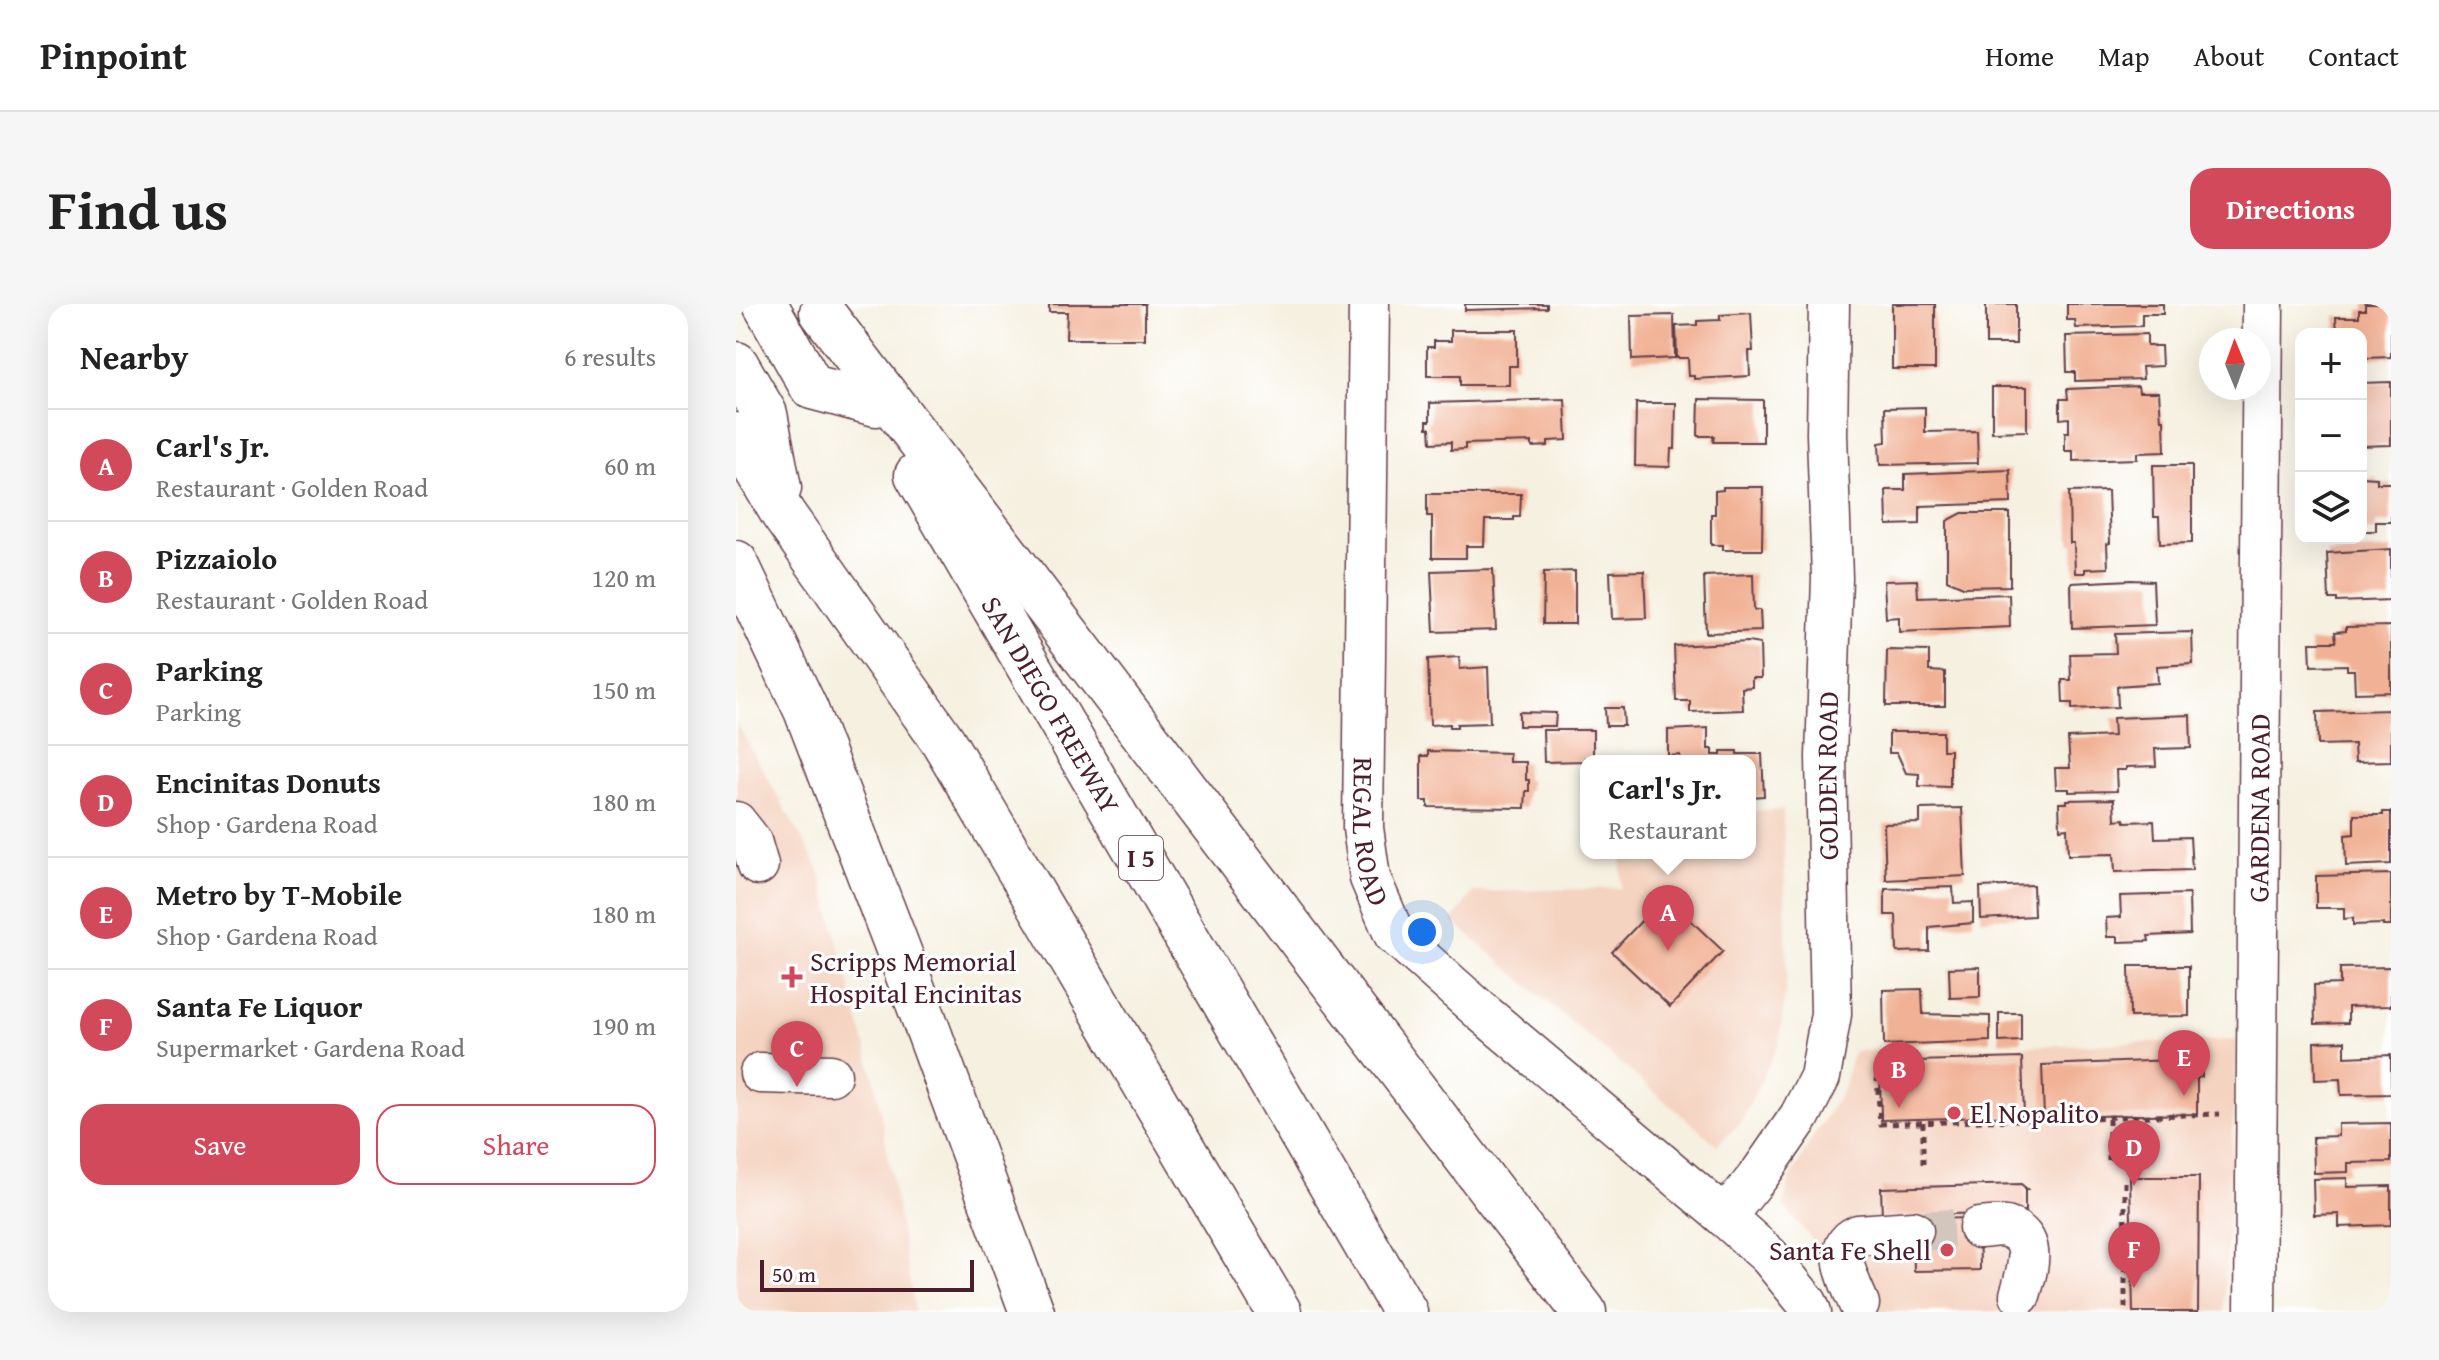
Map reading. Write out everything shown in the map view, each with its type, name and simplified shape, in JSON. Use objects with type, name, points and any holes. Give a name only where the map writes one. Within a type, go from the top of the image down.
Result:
[{"type":"highway","points":[[765,304],[812,387],[876,404]]},
{"type":"highway","points":[[820,308],[1584,1312]]},
{"type":"highway","name":"SAN DIEGO FREEWAY","points":[[820,308],[1405,1312]]},
{"type":"highway","points":[[736,364],[765,414],[783,514]]},
{"type":"highway","points":[[736,435],[783,514],[943,741],[1279,1312]]},
{"type":"highway","points":[[736,563],[806,710],[909,977],[1032,1312]]},
{"type":"street","name":"REGAL ROAD","points":[[1369,304],[1363,828],[1370,878],[1394,934],[1769,1256],[1811,1312]]},
{"type":"street","name":"GOLDEN ROAD","points":[[1725,1217],[1760,1174],[1800,1116],[1820,1077],[1831,1014],[1826,757],[1832,578],[1827,434],[1829,304]]},
{"type":"street","name":"GARDENA ROAD","points":[[2255,1312],[2263,304]]},
{"type":"street","points":[[736,822],[751,841],[758,865]]},
{"type":"street","points":[[760,1073],[831,1075]]},
{"type":"street","points":[[1979,1228],[2006,1227],[2022,1237],[2029,1249],[2020,1295]]},
{"type":"street","points":[[1859,1304],[1843,1261],[1850,1238],[1913,1231]]},
{"type":"path","points":[[1877,1076],[1880,1124],[2220,1114]]},
{"type":"path","points":[[2109,1119],[2109,1160]]},
{"type":"path","points":[[1923,1122],[1923,1165]]},
{"type":"path","points":[[2125,1182],[2125,1312]]},
{"type":"shaded area","name":"Scripps Memorial Hospital Encinitas","points":[[736,722],[819,869],[876,1086],[915,1312],[736,1312]]},
{"type":"shaded area","points":[[1783,810],[1787,975],[1779,1043],[1741,1122],[1717,1145],[1452,921],[1473,892],[1621,888],[1621,859],[1756,859],[1756,811]]},
{"type":"shaded area","points":[[2237,1040],[2224,1312],[1843,1312],[1837,1291],[1811,1238],[1784,1207],[1788,1184],[1842,1091],[1854,1051]]},
{"type":"building","points":[[1049,304],[1145,304],[1145,339],[1066,339],[1067,312],[1049,312]]},
{"type":"building","points":[[1465,304],[1547,304],[1547,308],[1465,310]]},
{"type":"building","points":[[1892,304],[1935,304],[1935,369],[1892,369]]},
{"type":"building","points":[[1986,304],[2016,304],[2016,344],[1986,344]]},
{"type":"building","points":[[2067,304],[2163,304],[2163,314],[2142,314],[2142,326],[2076,328],[2075,320],[2067,320]]},
{"type":"building","points":[[2365,304],[2391,304],[2391,357],[2367,358],[2367,328],[2337,328],[2336,317],[2359,317],[2359,310],[2365,310]]},
{"type":"building","points":[[1751,313],[1753,351],[1749,351],[1750,376],[1694,379],[1694,376],[1689,376],[1688,358],[1677,358],[1676,326],[1720,320],[1720,315]]},
{"type":"building","points":[[1674,315],[1675,358],[1632,360],[1631,316]]},
{"type":"building","points":[[1451,330],[1517,330],[1517,366],[1509,366],[1509,385],[1460,385],[1460,376],[1427,376],[1427,347],[1434,347],[1434,341],[1451,341]]},
{"type":"building","points":[[2147,334],[2147,346],[2161,346],[2162,366],[2142,367],[2143,379],[2075,381],[2075,372],[2067,372],[2066,336]]},
{"type":"building","points":[[2391,382],[2391,445],[2367,446],[2367,383]]},
{"type":"building","points":[[2138,386],[2139,392],[2159,392],[2165,452],[2137,453],[2137,459],[2073,461],[2073,451],[2065,451],[2069,418],[2060,419],[2060,399],[2068,399],[2067,389]]},
{"type":"building","points":[[1992,387],[2027,387],[2027,431],[1992,432]]},
{"type":"building","points":[[1565,399],[1567,440],[1548,441],[1548,446],[1532,447],[1532,442],[1465,444],[1465,449],[1451,450],[1451,442],[1431,443],[1430,428],[1427,428],[1430,403]]},
{"type":"building","points":[[1699,399],[1763,400],[1763,442],[1713,442],[1714,436],[1698,436]]},
{"type":"building","points":[[1636,403],[1676,403],[1675,449],[1671,449],[1670,467],[1635,466]]},
{"type":"building","points":[[1925,407],[1925,432],[1977,431],[1978,463],[1880,465],[1879,443],[1886,442],[1885,408]]},
{"type":"building","points":[[2153,465],[2192,465],[2192,543],[2160,544],[2159,517],[2154,517]]},
{"type":"building","points":[[2010,470],[2011,503],[1920,506],[1920,524],[1887,525],[1886,490],[1905,490],[1905,474]]},
{"type":"building","points":[[2367,477],[2377,478],[2377,483],[2391,483],[2391,522],[2376,522],[2376,531],[2367,531]]},
{"type":"building","points":[[1723,487],[1763,487],[1762,550],[1723,550],[1723,545],[1711,545],[1715,491],[1723,490]]},
{"type":"building","points":[[2108,491],[2108,568],[2085,569],[2085,573],[2075,573],[2074,543],[2070,543],[2069,492]]},
{"type":"building","points":[[1427,494],[1521,494],[1520,517],[1514,517],[1514,520],[1485,520],[1484,546],[1466,546],[1466,558],[1432,558],[1432,516],[1427,516]]},
{"type":"building","points":[[1962,513],[2010,513],[2010,586],[1963,587],[1947,580],[1947,521]]},
{"type":"building","points":[[2391,549],[2391,600],[2337,602],[2337,599],[2329,599],[2327,553]]},
{"type":"building","points":[[1493,569],[1496,630],[1434,632],[1431,571]]},
{"type":"building","points":[[1575,571],[1575,624],[1543,624],[1544,572]]},
{"type":"building","points":[[1644,571],[1646,618],[1612,619],[1610,572]]},
{"type":"building","points":[[1753,574],[1754,610],[1760,610],[1761,631],[1706,633],[1704,576]]},
{"type":"building","points":[[1917,580],[1918,597],[2009,594],[2010,627],[1899,632],[1899,617],[1886,618],[1884,581]]},
{"type":"building","points":[[2153,581],[2155,625],[2072,628],[2071,583]]},
{"type":"building","points":[[2391,626],[2391,692],[2355,693],[2354,670],[2347,670],[2347,665],[2311,666],[2310,642],[2336,642],[2335,632],[2346,631],[2346,627]]},
{"type":"building","points":[[2192,632],[2193,664],[2157,666],[2158,683],[2117,686],[2118,707],[2072,709],[2072,703],[2063,703],[2062,680],[2071,680],[2070,654],[2116,653],[2115,634]]},
{"type":"building","points":[[1760,644],[1761,678],[1752,678],[1752,687],[1742,688],[1743,710],[1690,712],[1690,701],[1676,701],[1674,646]]},
{"type":"building","points":[[1887,650],[1929,651],[1929,671],[1945,672],[1945,706],[1886,706]]},
{"type":"building","points":[[1459,657],[1460,669],[1488,667],[1490,723],[1457,724],[1457,727],[1450,727],[1450,724],[1430,725],[1428,659]]},
{"type":"building","points":[[1605,708],[1623,708],[1624,726],[1606,726]]},
{"type":"building","points":[[2391,710],[2391,761],[2355,762],[2354,744],[2318,745],[2317,712]]},
{"type":"building","points":[[1519,712],[1556,713],[1555,726],[1519,726]]},
{"type":"building","points":[[2190,715],[2191,748],[2155,749],[2156,766],[2116,770],[2117,791],[2069,792],[2069,789],[2056,789],[2055,768],[2070,768],[2068,738],[2114,736],[2113,718]]},
{"type":"building","points":[[1708,728],[1708,749],[1713,749],[1713,755],[1668,755],[1668,730]]},
{"type":"building","points":[[1543,730],[1593,730],[1593,755],[1580,755],[1580,761],[1544,762]]},
{"type":"building","points":[[1889,732],[1943,732],[1943,750],[1950,750],[1950,787],[1919,786],[1919,774],[1906,773],[1897,753],[1889,753]]},
{"type":"building","points":[[1428,751],[1509,753],[1509,762],[1526,762],[1529,791],[1526,791],[1525,808],[1428,807],[1428,801],[1421,801],[1421,756],[1428,756]]},
{"type":"building","points":[[1721,751],[1762,754],[1764,796],[1756,797],[1756,755],[1721,755]]},
{"type":"building","points":[[2114,799],[2115,820],[2154,821],[2155,838],[2190,837],[2192,870],[2115,872],[2114,854],[2068,855],[2067,828],[2060,829],[2059,803],[2067,803],[2067,800]]},
{"type":"building","points":[[1962,808],[1965,876],[1886,880],[1884,824],[1920,823],[1920,809]]},
{"type":"building","points":[[2383,812],[2391,812],[2391,864],[2346,866],[2345,835],[2354,834],[2354,815],[2383,815]]},
{"type":"building","points":[[2391,874],[2391,926],[2353,925],[2353,918],[2344,919],[2344,908],[2316,908],[2316,876]]},
{"type":"building","points":[[2033,885],[2034,916],[1981,919],[1980,887]]},
{"type":"building","points":[[1953,887],[1954,903],[1973,902],[1973,923],[1929,927],[1929,951],[1897,952],[1896,915],[1885,915],[1885,889]]},
{"type":"building","points":[[2189,894],[2190,934],[2148,936],[2149,941],[2118,942],[2118,937],[2107,937],[2106,918],[2121,917],[2120,896]]},
{"type":"building","points":[[1665,896],[1723,951],[1670,1007],[1612,952]]},
{"type":"building","points":[[2129,966],[2189,966],[2189,1016],[2130,1017]]},
{"type":"building","points":[[1980,967],[1980,997],[1950,998],[1949,968]]},
{"type":"building","points":[[2391,967],[2391,1006],[2348,1007],[2348,1023],[2315,1024],[2314,985],[2340,984],[2340,968]]},
{"type":"building","points":[[1922,989],[1923,1014],[1990,1016],[1990,1041],[1884,1045],[1883,990]]},
{"type":"building","points":[[1999,1013],[2021,1013],[2021,1041],[1999,1042]]},
{"type":"building","points":[[2345,1041],[2345,1057],[2391,1055],[2391,1094],[2341,1095],[2340,1079],[2315,1080],[2314,1042]]},
{"type":"building","points":[[2022,1058],[2024,1116],[1881,1120],[1880,1062]]},
{"type":"building","points":[[2201,1059],[2202,1077],[2197,1078],[2197,1114],[2044,1117],[2042,1065]]},
{"type":"building","points":[[2391,1123],[2391,1162],[2348,1163],[2348,1172],[2314,1173],[2313,1137],[2338,1136],[2338,1124]]},
{"type":"building","points":[[2130,1177],[2199,1177],[2198,1312],[2133,1312]]},
{"type":"building","points":[[2347,1178],[2347,1187],[2391,1186],[2391,1225],[2339,1227],[2339,1214],[2314,1215],[2313,1179]]},
{"type":"building","points":[[2021,1184],[2027,1189],[2025,1211],[1882,1217],[1881,1188]]},
{"type":"building","name":"Santa Fe Shell","points":[[1979,1218],[1980,1270],[1914,1271],[1913,1219]]},
{"type":"tunnel","points":[[1913,1231],[1979,1228]]},
{"type":"place","name":"Carl's Jr.","points":[[1668,951]]},
{"type":"place","name":"Scripps Memorial Hospital Encinitas","points":[[792,977]]},
{"type":"place","name":"Parking","points":[[797,1087]]},
{"type":"place","name":"Metro by T-Mobile","points":[[2184,1096]]},
{"type":"place","name":"Pizzaiolo","points":[[1899,1108]]},
{"type":"place","name":"El Nopalito","points":[[1954,1113]]},
{"type":"place","name":"Encinitas Donuts","points":[[2134,1186]]},
{"type":"place","name":"Santa Fe Shell","points":[[1947,1250]]},
{"type":"place","name":"Santa Fe Liquor","points":[[2134,1288]]}]
